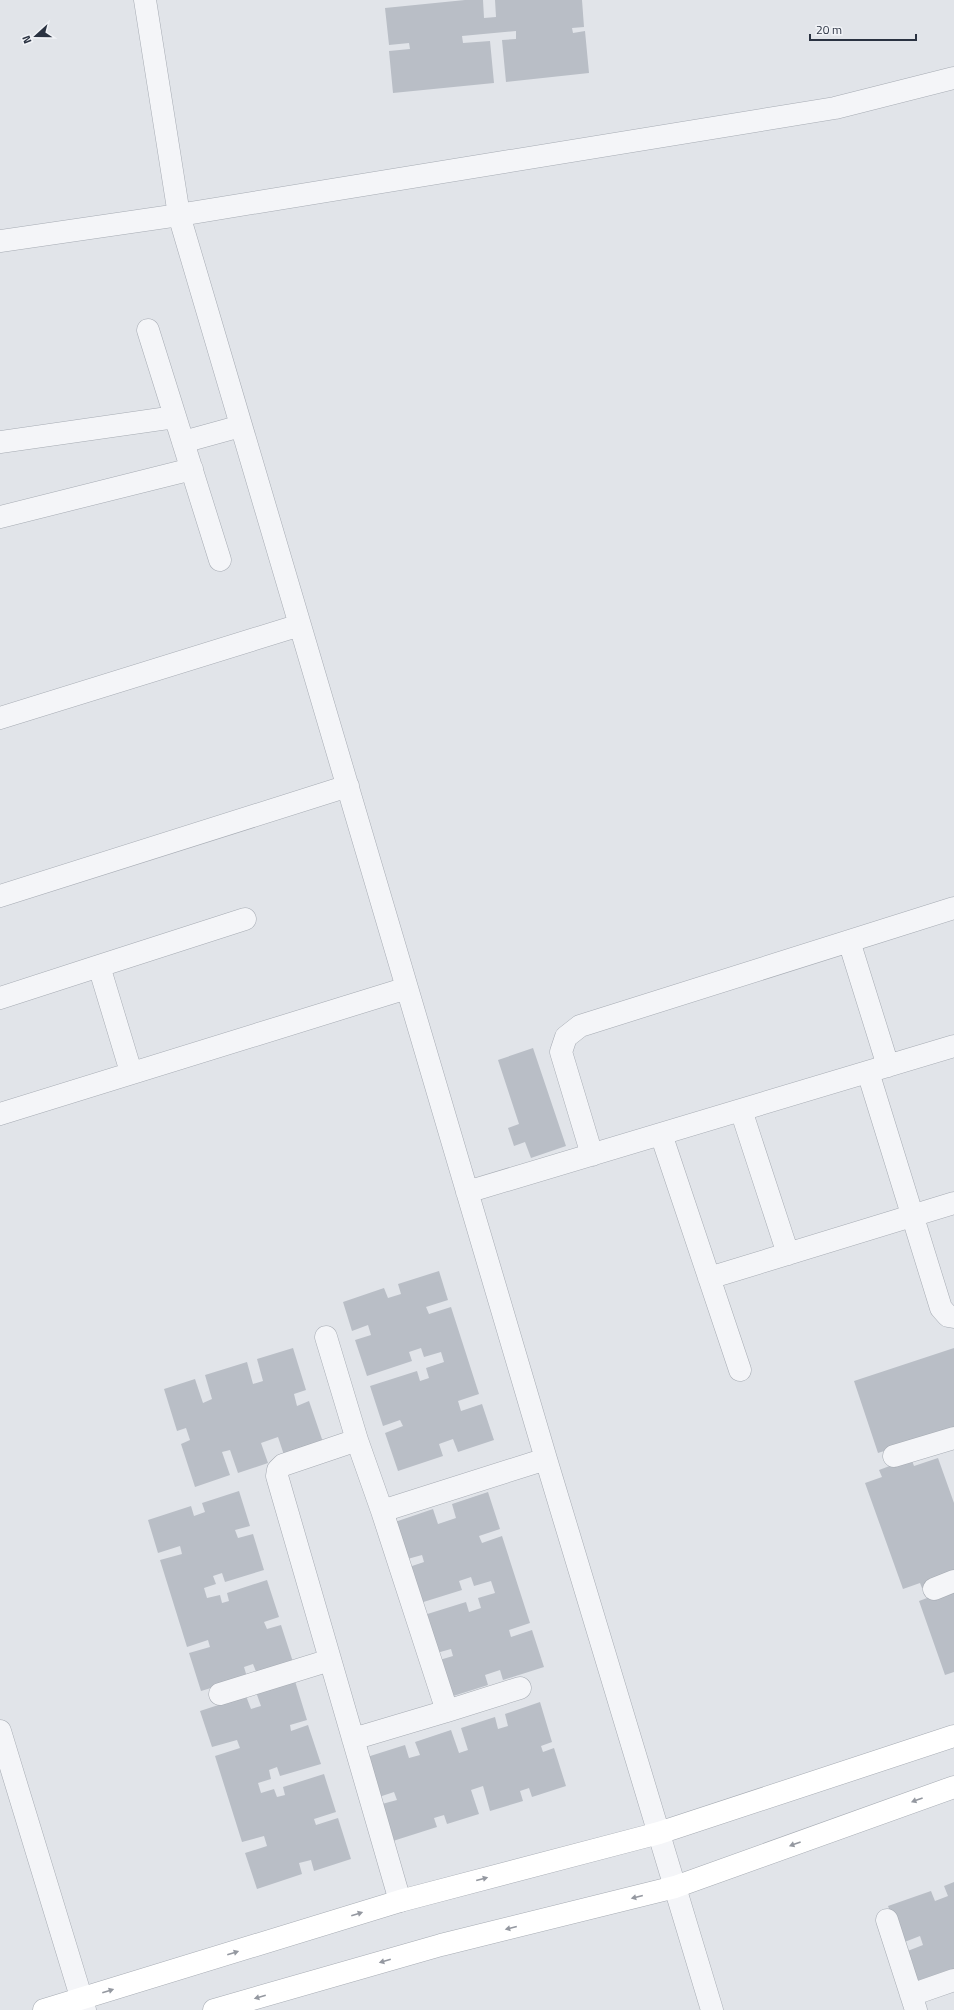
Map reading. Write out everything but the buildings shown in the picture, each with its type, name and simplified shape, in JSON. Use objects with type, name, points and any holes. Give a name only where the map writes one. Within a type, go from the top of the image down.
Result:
[{"type":"street","points":[[145,0],[179,215],[546,1459],[712,2010]]},
{"type":"street","points":[[0,241],[179,215],[835,108],[954,78]]},
{"type":"street","points":[[148,330],[220,560]]},
{"type":"street","points":[[0,442],[175,416]]},
{"type":"street","points":[[183,442],[240,426]]},
{"type":"street","points":[[0,517],[192,469]]},
{"type":"street","points":[[0,718],[300,625]]},
{"type":"street","points":[[0,896],[348,786]]},
{"type":"street","points":[[592,1155],[561,1052],[566,1037],[580,1026],[954,908]]},
{"type":"street","points":[[0,998],[245,919]]},
{"type":"street","points":[[849,941],[913,1216],[941,1308],[948,1316],[954,1317]]},
{"type":"street","points":[[99,966],[131,1072]]},
{"type":"street","points":[[0,1114],[131,1072],[407,988]]},
{"type":"street","points":[[467,1192],[954,1046]]},
{"type":"street","points":[[741,1110],[788,1254]]},
{"type":"street","points":[[661,1134],[740,1370]]},
{"type":"street","points":[[709,1278],[954,1203]]},
{"type":"street","points":[[326,1337],[357,1440],[382,1511],[446,1711]]},
{"type":"street","points":[[894,1456],[954,1438]]},
{"type":"street","points":[[357,1440],[282,1465],[276,1476],[400,1901]]},
{"type":"street","points":[[382,1511],[546,1459]]},
{"type":"street","points":[[934,1589],[954,1581]]},
{"type":"street","points":[[220,1694],[330,1660]]},
{"type":"street","points":[[353,1739],[520,1688]]},
{"type":"street","points":[[0,1731],[83,2005]]},
{"type":"street","points":[[44,2010],[83,2005],[400,1901],[658,1833],[954,1736]]},
{"type":"street","points":[[214,2010],[441,1945],[675,1887],[954,1787]]},
{"type":"street","points":[[887,1920],[914,2003],[954,1980]]}]
